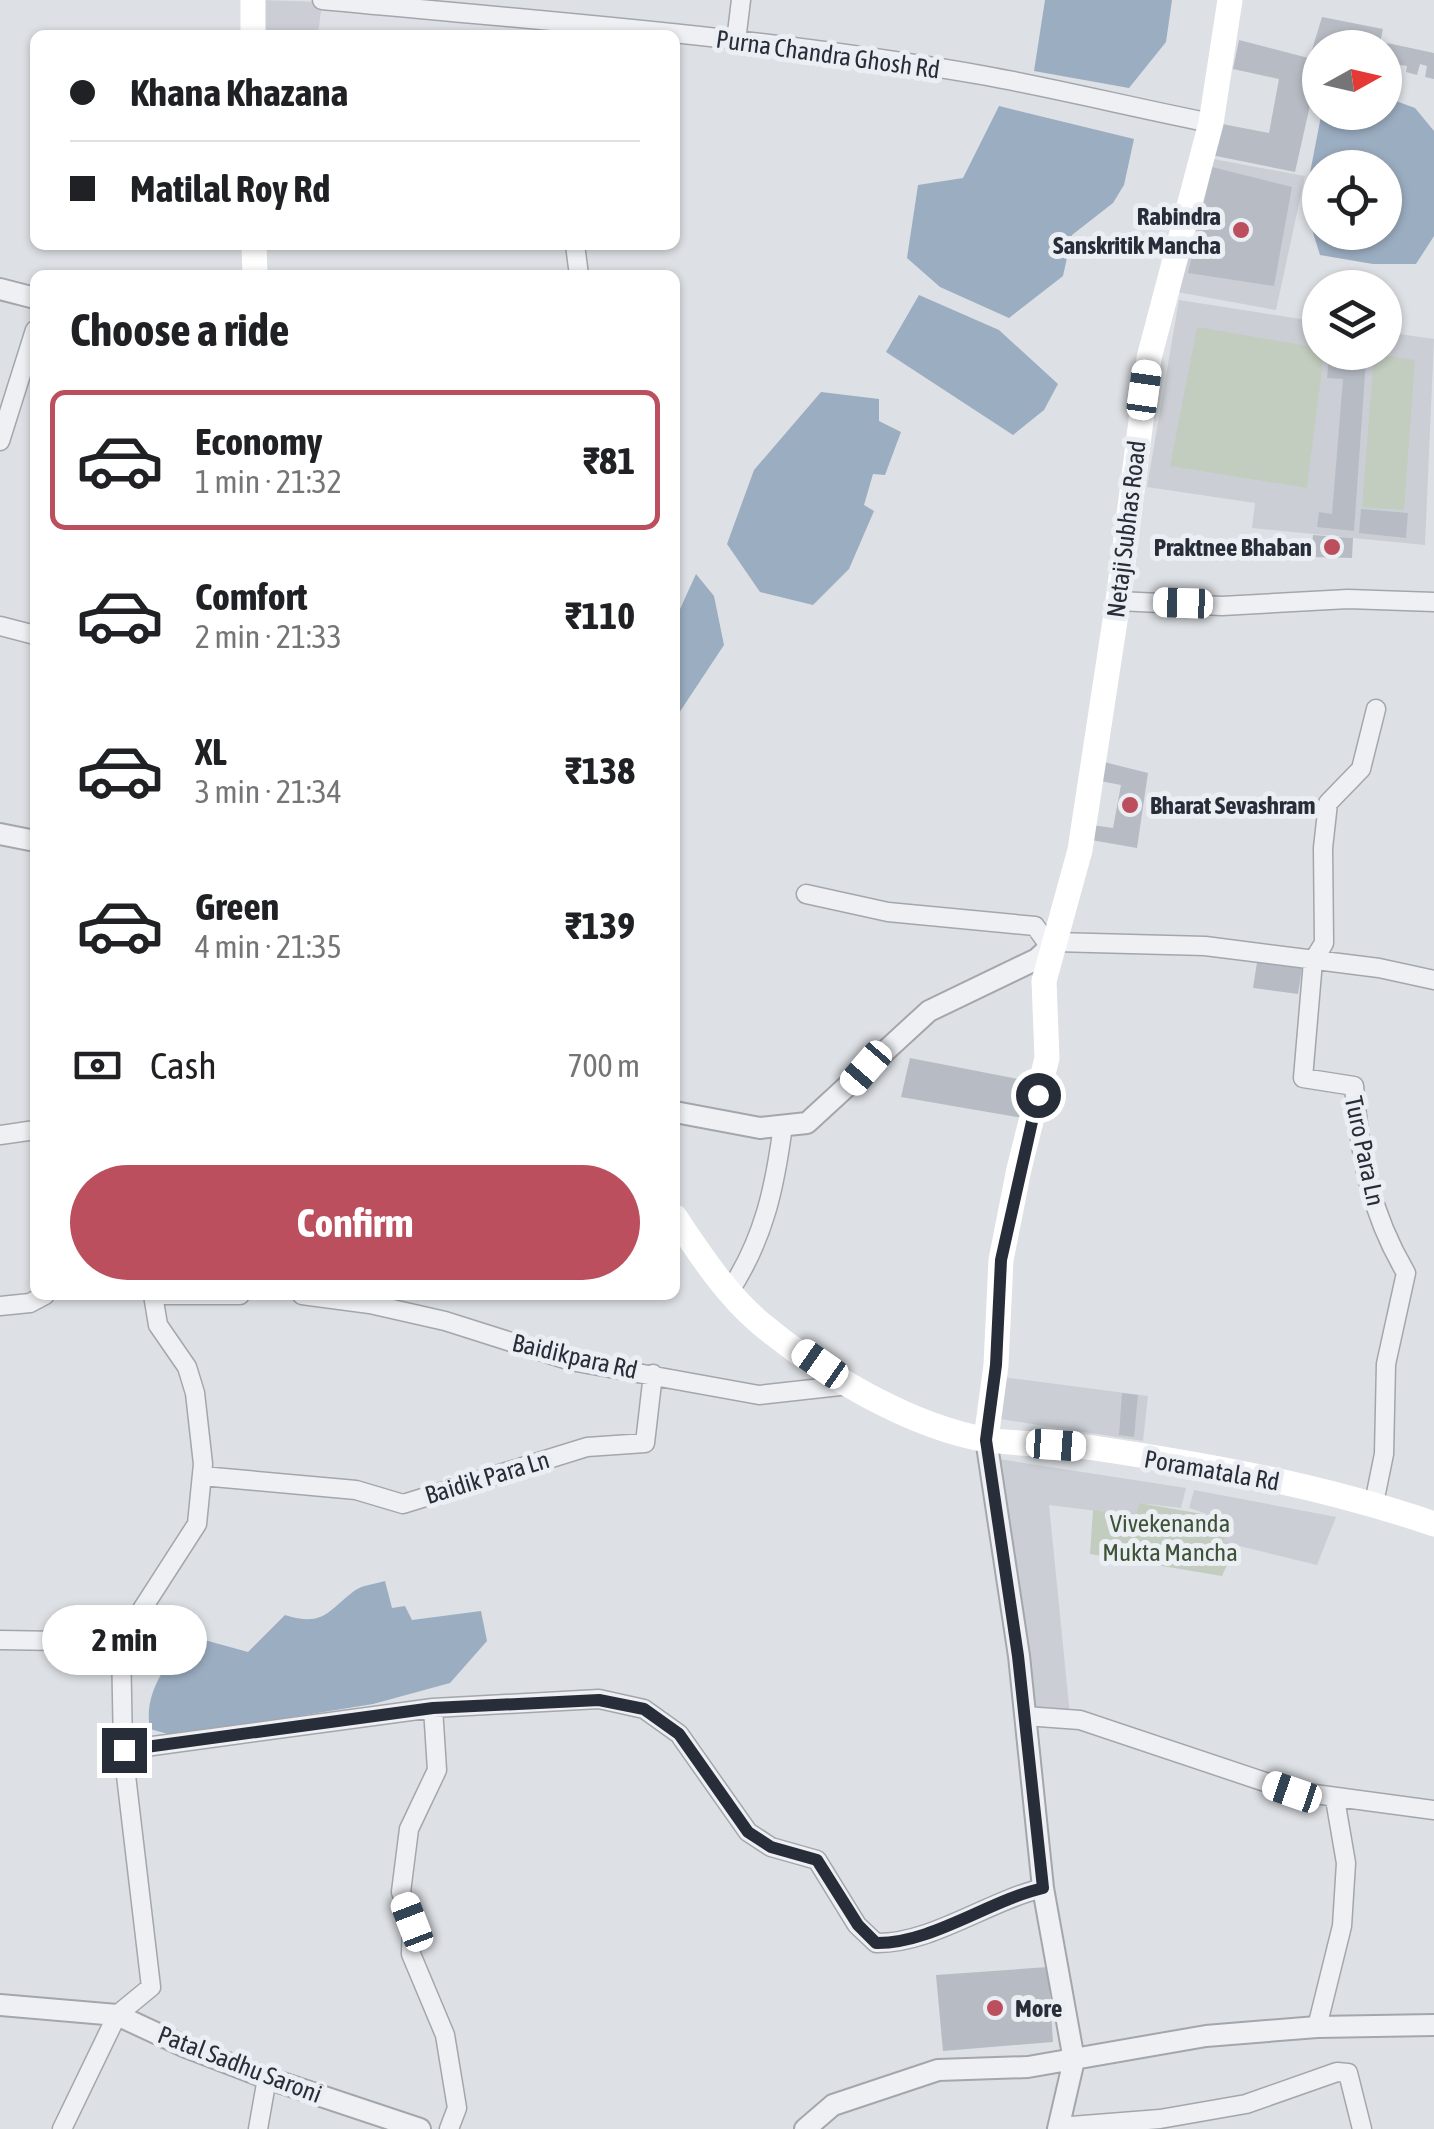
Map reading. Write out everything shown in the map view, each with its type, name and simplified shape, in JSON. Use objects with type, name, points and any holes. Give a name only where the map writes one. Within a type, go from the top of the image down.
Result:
[{"type":"main road","points":[[253,0],[253,30]]},
{"type":"main road","name":"Netaji Subhas Road","points":[[986,1440],[996,1365],[1001,1260],[1018,1168],[1047,1058],[1044,981],[1050,941],[1080,850],[1118,601],[1149,358],[1211,122],[1230,0]]},
{"type":"main road","name":"Poramatala Rd","points":[[680,1223],[729,1292],[760,1323],[850,1385],[917,1419],[986,1440],[1091,1448],[1337,1493],[1434,1524]]},
{"type":"street","name":"Purna Chandra Ghosh Rd","points":[[322,0],[450,6],[593,30]]},
{"type":"street","points":[[736,42],[742,0]]},
{"type":"street","name":"Purna Chandra Ghosh Rd","points":[[680,37],[988,76],[1211,122]]},
{"type":"street","points":[[0,289],[30,297]]},
{"type":"street","points":[[0,441],[30,346]]},
{"type":"street","points":[[1118,601],[1222,606],[1348,599],[1434,602]]},
{"type":"street","points":[[0,626],[30,634]]},
{"type":"street","points":[[1315,957],[1324,942],[1323,848],[1328,802],[1361,769],[1376,709]]},
{"type":"street","points":[[0,834],[30,840]]},
{"type":"street","points":[[806,894],[888,912],[1036,926],[1050,941],[1205,946],[1315,957],[1434,980]]},
{"type":"street","points":[[680,1113],[760,1128],[807,1123],[929,1012],[1038,959],[1050,941]]},
{"type":"street","name":"Turo Para Ln","points":[[1315,957],[1303,1078],[1354,1086],[1360,1152],[1383,1233],[1406,1273],[1386,1364],[1384,1454],[1374,1503]]},
{"type":"street","points":[[729,1292],[768,1216],[783,1126]]},
{"type":"street","points":[[0,1135],[30,1131]]},
{"type":"street","points":[[0,1306],[37,1300]]},
{"type":"street","points":[[62,2129],[118,2014],[151,1987],[144,1898],[124,1750],[120,1642],[197,1524],[202,1476],[195,1393],[187,1367],[158,1326],[154,1300]]},
{"type":"street","name":"Baidikpara Rd","points":[[340,1300],[445,1321],[572,1361],[759,1395],[850,1385]]},
{"type":"street","name":"Baidik Para Ln","points":[[202,1476],[356,1490],[404,1504],[587,1447],[644,1443],[653,1374]]},
{"type":"street","points":[[986,1440],[1025,1716],[1043,1888],[1074,2060],[1058,2128],[1160,2119],[1246,2104],[1338,2072],[1348,2074],[1362,2129]]},
{"type":"street","points":[[0,1640],[120,1642]]},
{"type":"street","points":[[124,1750],[433,1708],[599,1700],[644,1709],[679,1734],[748,1832],[771,1847],[817,1860],[858,1925],[876,1943],[902,1943],[1007,1896],[1043,1888]]},
{"type":"street","points":[[433,1708],[437,1770],[409,1829],[401,1892],[412,1922],[411,1954],[445,2035],[457,2108],[449,2129]]},
{"type":"street","points":[[1025,1716],[1080,1720],[1292,1792],[1434,1810]]},
{"type":"street","points":[[1317,2027],[1342,1926],[1346,1862],[1335,1799]]},
{"type":"street","points":[[0,2005],[118,2014]]},
{"type":"street","name":"Patal Sadhu Saroni","points":[[118,2014],[186,2047],[267,2078],[420,2129]]},
{"type":"street","points":[[805,2129],[834,2106],[938,2070],[1028,2067],[1206,2036],[1317,2027],[1434,2025]]},
{"type":"street","points":[[258,2129],[267,2078]]},
{"type":"shaded area","points":[[257,0],[322,2],[319,30],[258,30]]},
{"type":"shaded area","name":"Rabindra Sanskritik Mancha","points":[[1208,158],[1302,175],[1276,310],[1177,292]]},
{"type":"shaded area","points":[[1179,300],[1302,319],[1302,370],[1402,370],[1402,334],[1434,339],[1425,545],[1252,528],[1255,503],[1147,487]]},
{"type":"shaded area","points":[[1003,1377],[1148,1396],[1143,1441],[1000,1419]]},
{"type":"shaded area","points":[[999,1459],[1186,1488],[1181,1508],[1139,1503],[1137,1516],[1049,1505],[1070,1716],[1029,1713]]},
{"type":"shaded area","points":[[1194,1490],[1336,1517],[1317,1565],[1223,1542],[1211,1521],[1213,1516],[1189,1508]]},
{"type":"green space","points":[[1197,327],[1302,345],[1302,370],[1322,370],[1307,488],[1170,466]]},
{"type":"green space","points":[[1402,358],[1415,360],[1404,510],[1362,507],[1373,370],[1402,370]]},
{"type":"green space","name":"Vivekenanda Mukta Mancha","points":[[1139,1503],[1214,1516],[1212,1521],[1227,1522],[1224,1542],[1236,1545],[1222,1576],[1090,1554],[1093,1510],[1136,1516]]},
{"type":"water","points":[[1045,0],[1172,0],[1166,42],[1129,88],[1034,71]]},
{"type":"water","points":[[1402,103],[1415,108],[1434,131],[1434,236],[1416,264],[1373,264],[1320,255],[1318,250],[1402,250],[1402,150],[1314,150],[1318,130],[1402,130]]},
{"type":"water","points":[[999,106],[1134,139],[1124,185],[1113,203],[1072,235],[1063,276],[1009,318],[940,287],[907,258],[918,185],[963,178]]},
{"type":"water","points":[[919,295],[999,330],[1058,384],[1044,410],[1013,435],[886,352]]},
{"type":"water","points":[[821,392],[879,399],[879,421],[901,432],[885,475],[873,474],[864,505],[874,511],[849,569],[813,605],[760,592],[727,544],[754,470]]},
{"type":"water","points":[[696,574],[714,596],[724,645],[680,711],[680,609]]},
{"type":"water","points":[[385,1581],[392,1608],[405,1606],[412,1620],[481,1611],[487,1641],[450,1683],[373,1704],[175,1736],[150,1729],[154,1691],[165,1667],[190,1636],[248,1652],[285,1615],[316,1618],[357,1589]]},
{"type":"building","points":[[1322,17],[1383,29],[1383,30],[1318,30]]},
{"type":"building","points":[[1239,40],[1302,56],[1304,130],[1295,172],[1211,155],[1217,123],[1269,133],[1279,79],[1233,69]]},
{"type":"building","points":[[1402,46],[1434,53],[1434,79],[1425,77],[1427,66],[1420,64],[1417,75],[1406,72],[1407,66],[1402,65]]},
{"type":"building","name":"Rabindra Sanskritik Mancha","points":[[1212,167],[1292,187],[1274,286],[1188,273]]},
{"type":"building","points":[[1328,370],[1365,370],[1354,531],[1317,527],[1319,512],[1332,514],[1343,379],[1327,378]]},
{"type":"building","points":[[1361,509],[1408,513],[1406,538],[1359,533]]},
{"type":"building","name":"Praktnee Bhaban","points":[[1313,535],[1353,538],[1352,558],[1311,557]]},
{"type":"building","name":"Bharat Sevashram","points":[[1104,762],[1148,773],[1137,848],[1091,840],[1092,825],[1113,828],[1121,785],[1100,781]]},
{"type":"building","points":[[1258,956],[1303,962],[1298,994],[1253,988]]},
{"type":"building","points":[[910,1058],[1033,1082],[1023,1118],[901,1097]]},
{"type":"building","points":[[1122,1393],[1138,1395],[1134,1437],[1119,1435]]},
{"type":"building","name":"More","points":[[1048,1967],[1053,2042],[943,2051],[936,1975]]},
{"type":"place","name":"Rabindra Sanskritik Mancha","points":[[1241,230]]},
{"type":"place","name":"Praktnee Bhaban","points":[[1332,547]]},
{"type":"place","name":"Bharat Sevashram","points":[[1130,805]]},
{"type":"place","name":"More","points":[[995,2008]]},
{"type":"route","points":[[124,1750],[433,1708],[599,1700],[644,1709],[679,1734],[748,1832],[771,1847],[817,1860],[858,1925],[876,1943],[902,1943],[1007,1896],[1043,1888],[1028,1778],[1018,1656],[986,1440],[996,1365],[1001,1260],[1018,1168],[1038,1095]]}]
